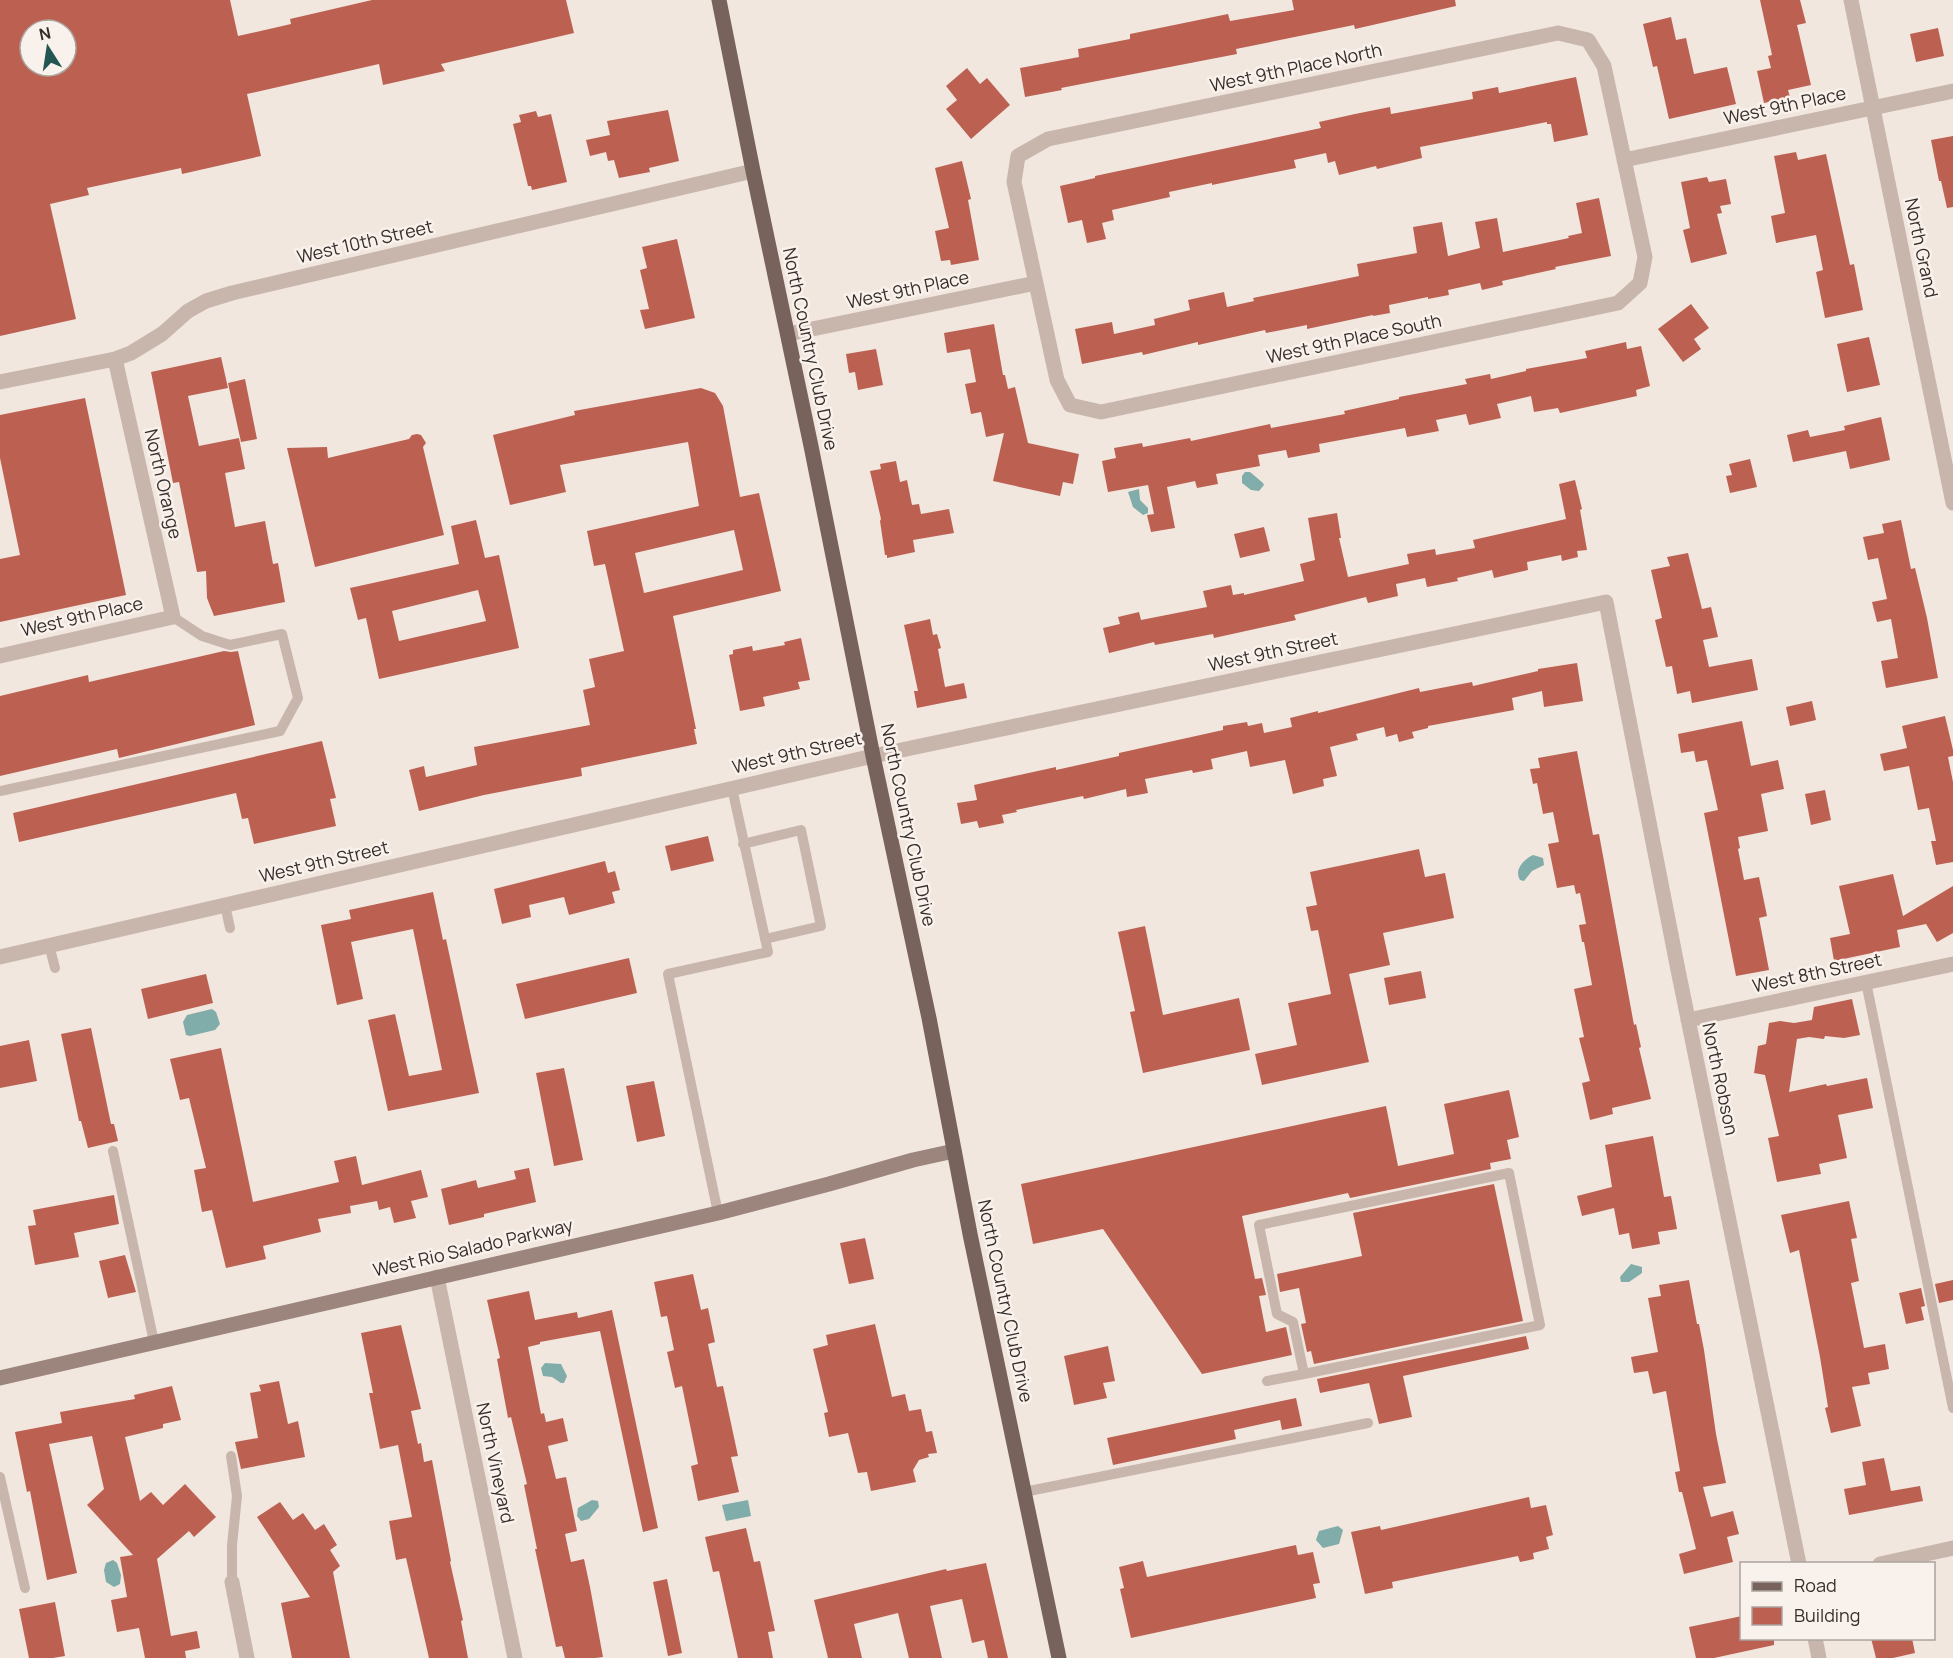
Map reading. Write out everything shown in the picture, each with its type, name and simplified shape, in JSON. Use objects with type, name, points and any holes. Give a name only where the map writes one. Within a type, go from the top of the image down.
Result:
[{"type":"main road","name":"North Country Club Drive","points":[[719,0],[1059,1658]]},
{"type":"main road","name":"West Rio Salado Parkway","points":[[0,1378],[718,1213],[954,1151]]},
{"type":"street","name":"North Grand","points":[[1851,0],[1953,503]]},
{"type":"street","name":"West 9th Place North","points":[[1036,283],[1014,182],[1018,156],[1048,140],[1094,130],[1558,33],[1588,40],[1604,66],[1624,160]]},
{"type":"street","name":"West 9th Place","points":[[1624,160],[1953,91]]},
{"type":"street","name":"West 9th Place South","points":[[1036,283],[1057,380],[1070,405],[1101,412],[1618,303],[1640,283],[1645,257],[1624,160]]},
{"type":"street","name":"West 10th Street","points":[[0,382],[116,359],[131,353],[162,333],[188,311],[206,301],[232,293],[753,171]]},
{"type":"street","name":"West 9th Place","points":[[788,334],[1036,283]]},
{"type":"street","name":"North Orange","points":[[116,359],[173,616]]},
{"type":"street","name":"West 9th Street","points":[[0,957],[873,756],[1606,602]]},
{"type":"street","name":"North Robson","points":[[1606,602],[1688,1020],[1799,1562]]},
{"type":"street","name":"West 9th Place","points":[[0,656],[173,616]]},
{"type":"street","name":"West 8th Street","points":[[1688,1020],[1953,964]]},
{"type":"street","name":"North Vineyard","points":[[437,1277],[515,1658]]},
{"type":"street","points":[[1885,1562],[1953,1548]]},
{"type":"street","points":[[232,1582],[247,1658]]},
{"type":"street","points":[[1815,1640],[1819,1658]]},
{"type":"lane","points":[[0,791],[280,731],[298,698],[282,634],[230,645],[202,636],[173,616]]},
{"type":"lane","points":[[718,1213],[668,974],[768,952],[732,788]]},
{"type":"lane","points":[[743,844],[801,830],[821,927],[765,939]]},
{"type":"lane","points":[[225,905],[230,928]]},
{"type":"lane","points":[[49,945],[55,968]]},
{"type":"lane","points":[[1866,982],[1953,1408]]},
{"type":"lane","points":[[113,1151],[154,1342]]},
{"type":"lane","points":[[1268,1381],[1305,1374],[1540,1325],[1509,1173],[1259,1225],[1277,1314],[1293,1322],[1305,1374]]},
{"type":"lane","points":[[1024,1492],[1368,1423]]},
{"type":"lane","points":[[231,1456],[237,1496],[232,1545],[232,1582]]},
{"type":"lane","points":[[0,1477],[25,1588]]},
{"type":"water","points":[[1245,472],[1250,472],[1264,485],[1259,491],[1251,490],[1242,483],[1242,476]]},
{"type":"water","points":[[1139,489],[1140,500],[1148,508],[1148,513],[1143,515],[1133,507],[1128,492]]},
{"type":"water","points":[[1533,855],[1543,858],[1544,865],[1532,871],[1524,881],[1520,880],[1518,873],[1520,866]]},
{"type":"water","points":[[212,1009],[216,1012],[220,1024],[215,1030],[186,1035],[183,1022],[187,1015]]},
{"type":"water","points":[[1631,1264],[1642,1267],[1642,1273],[1629,1282],[1621,1282],[1620,1277]]},
{"type":"water","points":[[545,1363],[561,1364],[567,1376],[564,1383],[552,1377],[543,1376],[541,1368]]},
{"type":"water","points":[[592,1500],[598,1501],[599,1507],[589,1519],[581,1521],[577,1516],[578,1508]]},
{"type":"water","points":[[748,1500],[751,1516],[726,1521],[722,1505]]},
{"type":"water","points":[[1338,1526],[1343,1530],[1339,1544],[1323,1548],[1316,1540],[1319,1531]]},
{"type":"water","points":[[113,1560],[117,1563],[121,1575],[120,1584],[114,1587],[106,1582],[104,1570],[106,1563]]},
{"type":"building","points":[[0,0],[230,0],[238,36],[291,24],[290,19],[372,0],[566,0],[574,33],[441,64],[445,71],[383,85],[379,64],[247,94],[261,156],[182,174],[181,168],[87,188],[89,195],[50,204],[76,319],[0,336]]},
{"type":"building","points":[[1292,0],[1455,0],[1456,6],[1355,29],[1354,25],[1236,49],[1237,54],[1025,97],[1020,68],[1079,57],[1078,49],[1130,39],[1130,34],[1228,14],[1230,21],[1294,10]]},
{"type":"building","points":[[1760,0],[1800,0],[1806,23],[1797,25],[1811,85],[1788,90],[1790,97],[1764,103],[1757,71],[1771,68],[1768,56],[1772,55]]},
{"type":"building","points":[[1671,17],[1676,40],[1686,38],[1694,74],[1727,67],[1736,104],[1669,119],[1657,66],[1653,67],[1643,24]]},
{"type":"building","points":[[1938,28],[1944,56],[1916,62],[1910,34]]},
{"type":"building","points":[[967,68],[980,84],[987,78],[1010,105],[971,139],[946,109],[957,100],[946,86]]},
{"type":"building","points":[[1576,77],[1588,135],[1554,142],[1551,124],[1547,122],[1420,147],[1422,158],[1339,175],[1335,161],[1328,163],[1326,153],[1294,160],[1296,168],[1169,192],[1170,197],[1112,210],[1114,220],[1102,223],[1106,239],[1087,243],[1082,220],[1068,223],[1060,186],[1095,178],[1095,176],[1321,128],[1319,122],[1355,114],[1390,107],[1391,114],[1473,99],[1472,92],[1498,87],[1499,93]]},
{"type":"building","points":[[668,110],[679,161],[649,168],[650,172],[619,178],[614,160],[608,161],[606,152],[590,156],[586,140],[610,135],[607,121]]},
{"type":"building","points":[[536,111],[538,117],[551,114],[567,182],[532,190],[531,186],[528,186],[513,124],[521,122],[519,115]]},
{"type":"building","points":[[1953,136],[1953,207],[1947,208],[1931,140]]},
{"type":"building","points":[[1796,152],[1798,160],[1826,154],[1850,265],[1854,264],[1863,310],[1825,318],[1816,272],[1823,270],[1816,235],[1776,243],[1771,216],[1785,213],[1774,156]]},
{"type":"building","points":[[962,161],[971,199],[968,200],[979,260],[951,265],[950,260],[941,261],[935,231],[949,228],[935,168]]},
{"type":"building","points":[[1707,177],[1709,182],[1726,179],[1731,204],[1720,206],[1722,213],[1717,214],[1727,254],[1691,263],[1683,230],[1690,228],[1681,182]]},
{"type":"building","points":[[1599,198],[1611,256],[1555,267],[1556,269],[1502,281],[1503,285],[1482,290],[1480,283],[1448,290],[1449,295],[1389,305],[1390,313],[1307,329],[1307,325],[1266,333],[1265,330],[1198,345],[1198,342],[1143,355],[1142,352],[1082,364],[1075,329],[1112,322],[1114,334],[1155,325],[1154,319],[1190,310],[1188,300],[1224,292],[1227,307],[1254,301],[1253,298],[1359,276],[1357,264],[1417,253],[1413,227],[1442,222],[1448,256],[1480,248],[1475,222],[1497,218],[1503,252],[1569,238],[1568,236],[1582,233],[1576,203]]},
{"type":"building","points":[[677,239],[695,318],[645,329],[640,310],[649,309],[640,270],[647,268],[642,247]]},
{"type":"building","points":[[1691,304],[1709,328],[1694,339],[1701,349],[1683,362],[1658,329]]},
{"type":"building","points":[[994,324],[1003,375],[1005,375],[1008,389],[1015,387],[1028,443],[1079,454],[1073,484],[1063,482],[1060,496],[993,481],[1004,433],[986,437],[981,412],[971,414],[965,384],[976,382],[970,349],[947,353],[944,333]]},
{"type":"building","points":[[1869,337],[1880,385],[1847,392],[1837,344]]},
{"type":"building","points":[[1626,342],[1627,349],[1641,346],[1650,386],[1636,390],[1637,396],[1560,413],[1558,408],[1534,412],[1531,396],[1497,404],[1501,418],[1469,425],[1466,414],[1436,420],[1439,431],[1407,437],[1405,428],[1319,444],[1320,452],[1288,458],[1286,450],[1258,455],[1260,466],[1216,474],[1218,484],[1197,488],[1195,481],[1167,487],[1175,528],[1151,532],[1147,515],[1154,514],[1148,485],[1108,492],[1102,461],[1116,458],[1114,448],[1142,443],[1143,447],[1190,438],[1191,441],[1270,424],[1271,428],[1345,414],[1344,411],[1399,399],[1399,397],[1467,384],[1465,379],[1490,374],[1491,379],[1526,371],[1526,369],[1587,358],[1585,351]]},
{"type":"building","points":[[876,349],[883,385],[858,390],[855,372],[849,373],[846,354]]},
{"type":"building","points":[[221,357],[228,388],[188,396],[199,446],[239,438],[245,469],[225,473],[235,527],[265,521],[273,564],[278,563],[285,602],[214,616],[207,598],[206,571],[197,572],[179,482],[173,483],[151,372]]},
{"type":"building","points":[[245,379],[257,439],[241,442],[228,383]]},
{"type":"building","points":[[701,388],[715,393],[723,406],[740,497],[759,493],[781,591],[673,616],[697,744],[581,768],[582,776],[484,795],[419,811],[409,770],[424,766],[426,777],[477,765],[474,747],[590,725],[583,690],[595,687],[589,659],[624,651],[605,564],[594,566],[587,531],[699,506],[688,442],[560,465],[566,492],[510,505],[493,435],[575,415],[574,411]],"holes":[[[734,530],[743,570],[644,593],[635,553]]]},
{"type":"building","points":[[85,398],[126,595],[0,622],[0,559],[20,555],[0,458],[0,415]]},
{"type":"building","points":[[1881,417],[1890,460],[1850,469],[1846,451],[1793,462],[1787,435],[1808,430],[1810,437],[1845,430],[1844,426]]},
{"type":"building","points":[[412,435],[421,435],[426,443],[423,447],[444,535],[315,567],[287,448],[327,447],[328,458],[409,439]]},
{"type":"building","points":[[1750,459],[1757,487],[1730,493],[1726,476],[1732,475],[1729,464]]},
{"type":"building","points":[[896,461],[900,482],[907,480],[912,505],[919,504],[921,514],[949,509],[954,533],[913,540],[915,552],[887,558],[870,471],[881,469],[880,464]]},
{"type":"building","points":[[1575,480],[1582,509],[1580,510],[1587,550],[1577,551],[1578,557],[1562,561],[1561,555],[1527,562],[1528,570],[1494,578],[1492,570],[1457,578],[1458,581],[1427,587],[1425,578],[1396,584],[1398,596],[1368,603],[1366,597],[1294,615],[1296,620],[1214,638],[1213,634],[1155,645],[1154,642],[1109,653],[1103,628],[1120,624],[1118,617],[1139,612],[1141,620],[1207,607],[1203,591],[1231,585],[1233,595],[1244,593],[1244,595],[1304,581],[1300,564],[1315,560],[1308,518],[1337,513],[1341,538],[1339,538],[1348,577],[1409,564],[1407,554],[1435,549],[1436,555],[1475,548],[1473,540],[1566,519],[1559,484]]},
{"type":"building","points":[[476,520],[485,558],[499,555],[519,648],[379,679],[366,618],[358,620],[350,588],[459,564],[451,526]],"holes":[[[478,590],[486,621],[399,641],[392,611]]]},
{"type":"building","points":[[1901,520],[1911,569],[1915,568],[1927,618],[1938,678],[1886,688],[1881,661],[1898,658],[1891,619],[1877,622],[1872,602],[1887,599],[1878,558],[1868,560],[1863,537],[1884,533],[1882,524]]},
{"type":"building","points":[[1264,527],[1270,551],[1240,558],[1234,534]]},
{"type":"building","points":[[1688,553],[1702,609],[1711,607],[1718,637],[1703,640],[1709,667],[1752,659],[1758,690],[1692,703],[1690,691],[1677,694],[1672,666],[1666,667],[1655,620],[1662,618],[1651,570],[1670,566],[1667,557]]},
{"type":"building","points":[[930,619],[933,635],[937,634],[941,648],[938,649],[945,687],[964,683],[967,698],[917,708],[914,691],[918,691],[904,625]]},
{"type":"building","points":[[801,638],[810,680],[798,682],[800,689],[763,697],[765,706],[740,711],[729,655],[733,654],[733,650],[752,646],[753,651],[785,645],[784,642]]},
{"type":"building","points":[[224,651],[238,651],[255,725],[119,758],[117,749],[0,776],[0,696],[88,675],[89,682]]},
{"type":"building","points":[[1577,663],[1583,701],[1544,707],[1542,691],[1512,698],[1514,710],[1428,726],[1428,728],[1412,732],[1414,738],[1399,742],[1397,734],[1386,737],[1384,727],[1356,734],[1358,740],[1330,747],[1337,776],[1323,779],[1324,786],[1293,794],[1285,760],[1250,767],[1247,751],[1211,759],[1213,769],[1193,773],[1192,770],[1145,779],[1148,793],[1127,797],[1126,789],[1084,799],[1083,796],[1016,810],[1017,812],[1002,815],[1004,823],[979,828],[977,821],[961,824],[957,803],[977,800],[974,785],[1119,756],[1119,753],[1223,730],[1223,726],[1247,722],[1248,726],[1262,723],[1264,733],[1292,727],[1290,718],[1419,688],[1420,692],[1472,682],[1473,686],[1538,671],[1538,669]]},
{"type":"building","points":[[1812,701],[1816,720],[1790,726],[1786,707]]},
{"type":"building","points":[[1945,716],[1953,750],[1953,756],[1948,757],[1953,782],[1953,862],[1936,865],[1931,841],[1936,841],[1929,808],[1918,810],[1909,766],[1884,771],[1880,754],[1907,748],[1902,726]]},
{"type":"building","points":[[1742,721],[1751,766],[1778,760],[1784,789],[1761,794],[1768,831],[1738,837],[1744,880],[1759,877],[1767,916],[1759,918],[1769,970],[1736,976],[1704,813],[1718,810],[1707,760],[1696,762],[1694,751],[1681,753],[1678,734]]},
{"type":"building","points":[[322,741],[336,798],[330,799],[336,826],[254,844],[248,818],[242,819],[236,793],[19,842],[13,813]]},
{"type":"building","points":[[1577,751],[1593,835],[1599,834],[1634,1025],[1636,1024],[1651,1099],[1612,1108],[1613,1114],[1590,1120],[1582,1083],[1590,1081],[1579,1038],[1584,1037],[1574,989],[1592,985],[1579,925],[1586,924],[1580,893],[1576,894],[1574,885],[1557,888],[1548,844],[1559,842],[1553,812],[1543,814],[1537,783],[1533,784],[1530,769],[1540,768],[1538,758]]},
{"type":"building","points":[[1825,790],[1831,820],[1811,825],[1805,794]]},
{"type":"building","points":[[708,836],[714,861],[671,871],[665,846]]},
{"type":"building","points":[[1419,849],[1425,877],[1445,873],[1454,918],[1383,933],[1390,965],[1349,974],[1369,1062],[1262,1085],[1255,1054],[1297,1045],[1288,1003],[1331,994],[1318,930],[1311,931],[1306,907],[1317,905],[1310,872]]},
{"type":"building","points":[[605,861],[608,873],[615,871],[620,890],[612,892],[615,903],[569,915],[564,897],[529,905],[531,917],[502,924],[494,889]]},
{"type":"building","points":[[1893,874],[1903,916],[1953,886],[1953,933],[1937,942],[1926,924],[1897,930],[1900,947],[1834,961],[1830,938],[1850,934],[1839,886]]},
{"type":"building","points":[[433,892],[443,940],[446,939],[479,1093],[388,1111],[368,1020],[395,1014],[409,1076],[442,1070],[413,929],[351,942],[363,999],[337,1005],[321,925],[351,919],[349,910]]},
{"type":"building","points":[[1145,926],[1163,1015],[1239,998],[1250,1050],[1143,1073],[1130,1012],[1135,1011],[1118,932]]},
{"type":"building","points":[[629,958],[637,993],[525,1019],[516,984]]},
{"type":"building","points":[[1421,971],[1426,998],[1389,1005],[1384,978]]},
{"type":"building","points":[[206,974],[213,1003],[148,1019],[141,989]]},
{"type":"building","points":[[1852,999],[1860,1035],[1844,1038],[1825,1036],[1824,1039],[1809,1037],[1797,1039],[1789,1092],[1867,1078],[1873,1108],[1838,1115],[1847,1158],[1819,1164],[1821,1174],[1777,1182],[1768,1138],[1779,1136],[1765,1075],[1754,1073],[1758,1046],[1766,1044],[1769,1023],[1812,1020],[1814,1007]]},
{"type":"building","points":[[91,1028],[111,1124],[114,1124],[118,1141],[88,1148],[81,1121],[79,1121],[61,1034]]},
{"type":"building","points":[[29,1040],[37,1081],[0,1088],[0,1046]]},
{"type":"building","points":[[221,1048],[253,1202],[339,1182],[334,1161],[356,1156],[362,1185],[421,1170],[428,1197],[411,1201],[416,1218],[394,1223],[390,1207],[379,1210],[377,1201],[350,1206],[351,1213],[318,1219],[321,1232],[263,1246],[266,1259],[226,1268],[212,1210],[202,1212],[194,1170],[206,1168],[189,1098],[180,1100],[170,1059]]},
{"type":"building","points":[[564,1068],[583,1160],[554,1166],[536,1073]]},
{"type":"building","points":[[654,1081],[665,1136],[637,1142],[626,1086]]},
{"type":"building","points":[[1509,1090],[1519,1137],[1507,1140],[1511,1159],[1490,1163],[1491,1169],[1350,1198],[1348,1193],[1242,1216],[1255,1279],[1262,1278],[1266,1295],[1259,1296],[1266,1332],[1286,1327],[1292,1355],[1202,1374],[1103,1229],[1033,1244],[1021,1184],[1386,1106],[1398,1166],[1454,1154],[1444,1104]]},
{"type":"building","points":[[1653,1136],[1664,1197],[1671,1196],[1677,1229],[1658,1232],[1660,1244],[1632,1249],[1629,1233],[1619,1235],[1614,1208],[1582,1216],[1577,1196],[1612,1187],[1605,1145]]},
{"type":"building","points":[[529,1168],[536,1202],[449,1225],[441,1189],[476,1180],[478,1188],[516,1179],[514,1171]]},
{"type":"building","points":[[1494,1184],[1523,1321],[1314,1364],[1311,1351],[1307,1352],[1301,1324],[1306,1323],[1299,1288],[1280,1292],[1277,1274],[1362,1256],[1353,1213]]},
{"type":"building","points":[[114,1195],[119,1224],[74,1233],[79,1257],[35,1265],[28,1226],[36,1225],[33,1210]]},
{"type":"building","points":[[1849,1201],[1857,1238],[1851,1239],[1859,1281],[1851,1283],[1864,1348],[1885,1344],[1889,1369],[1868,1373],[1870,1384],[1852,1387],[1861,1426],[1831,1433],[1825,1408],[1828,1407],[1820,1357],[1799,1250],[1790,1253],[1781,1215]]},
{"type":"building","points":[[865,1238],[874,1279],[849,1284],[840,1243]]},
{"type":"building","points":[[125,1255],[136,1292],[108,1298],[99,1261]]},
{"type":"building","points":[[693,1274],[701,1310],[708,1308],[715,1342],[708,1344],[717,1387],[723,1386],[738,1456],[731,1457],[739,1492],[698,1501],[691,1466],[698,1464],[682,1386],[675,1388],[667,1352],[674,1350],[667,1316],[661,1317],[654,1282]]},
{"type":"building","points":[[1689,1280],[1704,1350],[1716,1434],[1726,1483],[1703,1487],[1711,1517],[1733,1511],[1739,1534],[1727,1537],[1733,1562],[1684,1574],[1679,1554],[1696,1549],[1675,1472],[1680,1471],[1666,1391],[1653,1394],[1648,1371],[1634,1373],[1631,1357],[1658,1352],[1648,1298],[1661,1296],[1659,1285]]},
{"type":"building","points":[[1953,1280],[1953,1300],[1939,1303],[1935,1284]]},
{"type":"building","points":[[1921,1288],[1925,1306],[1921,1307],[1924,1320],[1906,1324],[1899,1293]]},
{"type":"building","points":[[529,1291],[535,1320],[577,1312],[578,1318],[612,1310],[658,1528],[643,1532],[600,1331],[540,1342],[540,1344],[528,1347],[541,1414],[544,1413],[546,1422],[563,1418],[568,1441],[548,1446],[556,1479],[566,1477],[577,1531],[565,1534],[571,1562],[584,1559],[603,1657],[565,1658],[562,1646],[556,1647],[535,1549],[537,1549],[524,1485],[527,1484],[511,1417],[508,1418],[497,1359],[500,1358],[487,1300]]},
{"type":"building","points":[[875,1324],[892,1397],[905,1394],[909,1411],[921,1409],[926,1432],[932,1431],[937,1453],[928,1454],[929,1457],[919,1460],[913,1470],[916,1482],[871,1491],[867,1472],[858,1473],[848,1433],[829,1437],[824,1413],[828,1412],[813,1349],[828,1345],[826,1335]]},
{"type":"building","points":[[401,1325],[421,1409],[411,1411],[424,1462],[432,1460],[463,1620],[461,1621],[468,1658],[429,1658],[406,1558],[396,1560],[389,1521],[412,1517],[398,1445],[380,1449],[369,1393],[373,1393],[361,1333]]},
{"type":"building","points":[[1526,1336],[1529,1349],[1403,1376],[1412,1417],[1379,1424],[1369,1383],[1320,1393],[1317,1379]]},
{"type":"building","points":[[1108,1346],[1115,1381],[1103,1383],[1107,1398],[1074,1405],[1064,1356]]},
{"type":"building","points":[[279,1381],[288,1424],[298,1421],[305,1457],[241,1469],[235,1442],[258,1438],[250,1393],[261,1391],[259,1385]]},
{"type":"building","points":[[172,1386],[181,1420],[163,1424],[163,1428],[125,1437],[140,1501],[151,1492],[163,1505],[185,1484],[216,1517],[194,1537],[189,1531],[157,1559],[171,1636],[197,1631],[200,1648],[185,1651],[186,1658],[145,1658],[139,1628],[117,1632],[111,1600],[127,1597],[120,1557],[133,1555],[87,1505],[104,1489],[92,1436],[49,1444],[77,1573],[47,1580],[30,1491],[27,1492],[15,1432],[62,1423],[60,1412],[135,1399],[134,1395]]},
{"type":"building","points":[[1296,1398],[1302,1426],[1282,1430],[1280,1420],[1234,1430],[1236,1439],[1113,1465],[1107,1438]]},
{"type":"building","points":[[1884,1458],[1891,1491],[1920,1486],[1923,1501],[1849,1515],[1844,1489],[1866,1485],[1862,1462]]},
{"type":"building","points":[[1529,1497],[1531,1508],[1546,1505],[1553,1535],[1546,1537],[1549,1549],[1533,1553],[1534,1559],[1520,1562],[1518,1556],[1392,1582],[1393,1588],[1365,1594],[1351,1532],[1380,1526],[1381,1530]]},
{"type":"building","points":[[280,1502],[293,1520],[303,1513],[315,1530],[324,1524],[337,1545],[330,1550],[340,1566],[333,1572],[350,1658],[292,1658],[281,1603],[310,1597],[257,1517]]},
{"type":"building","points":[[746,1528],[754,1562],[760,1561],[775,1631],[768,1632],[773,1658],[738,1658],[719,1571],[713,1572],[705,1537]]},
{"type":"building","points":[[1296,1545],[1298,1555],[1313,1552],[1320,1583],[1313,1584],[1316,1598],[1131,1638],[1120,1589],[1124,1588],[1119,1567],[1143,1561],[1147,1577]]},
{"type":"building","points":[[986,1563],[1008,1658],[988,1658],[984,1640],[972,1643],[962,1599],[930,1606],[942,1658],[909,1658],[898,1613],[854,1624],[862,1658],[828,1658],[814,1600],[946,1569],[947,1571]]},
{"type":"building","points":[[667,1579],[682,1653],[668,1656],[653,1582]]},
{"type":"building","points":[[55,1602],[65,1656],[29,1658],[19,1609]]},
{"type":"building","points":[[1740,1616],[1740,1640],[1774,1640],[1774,1645],[1714,1658],[1696,1658],[1689,1627]]},
{"type":"building","points":[[1872,1640],[1912,1640],[1915,1653],[1893,1658],[1876,1658]]}]
